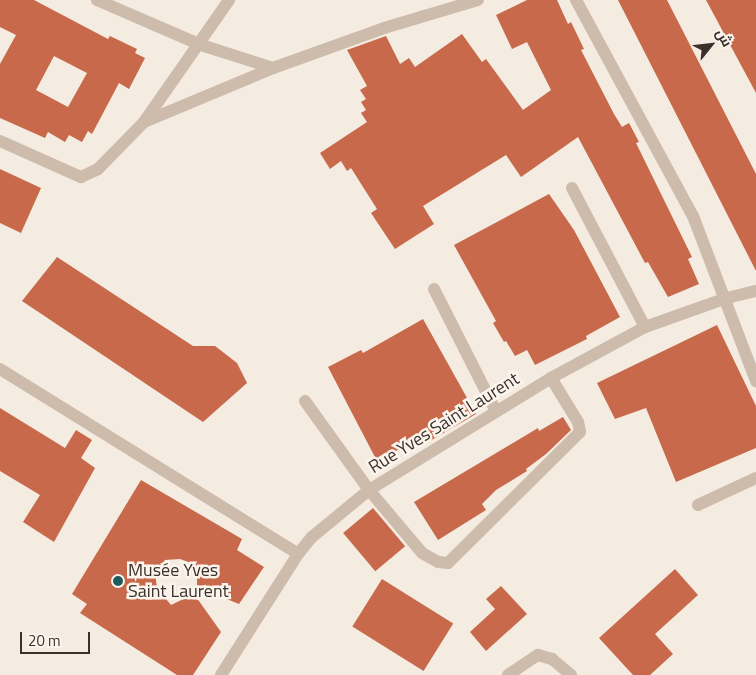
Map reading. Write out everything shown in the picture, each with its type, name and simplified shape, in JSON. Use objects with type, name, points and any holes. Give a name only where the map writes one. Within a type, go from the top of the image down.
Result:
[{"type":"street","points":[[97,0],[201,45],[273,68]]},
{"type":"street","points":[[0,141],[81,177],[108,161],[144,122],[201,45],[229,0]]},
{"type":"street","points":[[144,122],[273,68],[384,28],[478,0]]},
{"type":"street","points":[[576,0],[693,216],[727,298],[740,342],[756,380]]},
{"type":"street","points":[[572,188],[645,327]]},
{"type":"street","points":[[434,289],[496,411]]},
{"type":"street","name":"Rue Yves Saint Laurent","points":[[221,675],[298,554],[312,538],[369,490],[551,378],[645,327],[727,298],[756,291]]},
{"type":"street","points":[[0,369],[298,554]]},
{"type":"street","points":[[305,401],[369,490],[422,553],[438,562],[448,563],[580,432],[578,422],[551,378]]},
{"type":"street","points":[[698,505],[756,478]]},
{"type":"street","points":[[508,675],[538,655],[552,659],[571,675]]},
{"type":"building","points":[[0,0],[34,0],[108,39],[110,36],[137,49],[135,53],[145,58],[129,89],[119,83],[92,134],[88,131],[82,142],[69,135],[65,142],[48,132],[45,138],[0,118],[0,64],[16,35],[0,27]],"holes":[[[54,56],[87,73],[68,107],[36,90]]]},
{"type":"building","points":[[527,0],[557,0],[568,24],[571,22],[584,49],[581,50],[614,114],[622,127],[629,123],[639,142],[636,143],[692,257],[688,259],[699,284],[668,297],[648,262],[645,263],[578,137],[521,177],[506,155],[423,206],[434,224],[395,249],[371,213],[377,209],[351,168],[347,171],[341,161],[330,169],[320,153],[367,122],[361,113],[366,110],[361,102],[366,99],[360,90],[367,86],[347,50],[386,36],[400,64],[409,58],[415,67],[462,34],[482,62],[486,59],[523,110],[551,90],[527,42],[512,49],[496,15]]},
{"type":"building","points":[[618,0],[667,0],[756,174],[756,271]]},
{"type":"building","points":[[706,0],[756,0],[756,93]]},
{"type":"building","points":[[0,169],[41,188],[21,233],[0,223]]},
{"type":"building","points":[[549,194],[574,230],[620,317],[586,336],[587,339],[535,365],[527,350],[515,356],[506,341],[504,342],[493,323],[496,321],[454,245]]},
{"type":"building","points":[[57,257],[193,346],[215,346],[237,363],[247,383],[203,422],[22,301]]},
{"type":"building","points":[[423,319],[476,414],[428,442],[424,436],[377,461],[328,367],[361,350],[363,353]]},
{"type":"building","points":[[717,325],[756,406],[756,448],[676,482],[646,408],[615,419],[597,383]]},
{"type":"building","points":[[0,408],[65,448],[76,430],[92,440],[81,458],[95,468],[54,542],[23,522],[40,495],[0,471]]},
{"type":"building","points":[[563,417],[571,430],[546,454],[526,469],[527,471],[496,490],[482,504],[486,510],[438,540],[414,502],[538,428],[539,431]]},
{"type":"building","name":"Musée Yves Saint Laurent","points":[[141,480],[242,539],[237,550],[264,567],[239,604],[197,587],[197,574],[191,563],[180,559],[165,560],[155,573],[157,588],[171,605],[194,594],[221,632],[193,675],[177,675],[80,613],[87,604],[72,594]]},
{"type":"building","points":[[373,508],[405,546],[375,571],[343,533]]},
{"type":"building","points":[[675,569],[698,595],[655,634],[673,654],[650,675],[633,675],[599,638]]},
{"type":"building","points":[[382,579],[453,624],[424,671],[352,626]]},
{"type":"building","points":[[501,586],[527,614],[486,651],[470,632],[495,609],[486,599]]},
{"type":"place","name":"Musée Yves Saint Laurent","points":[[118,581]]}]
